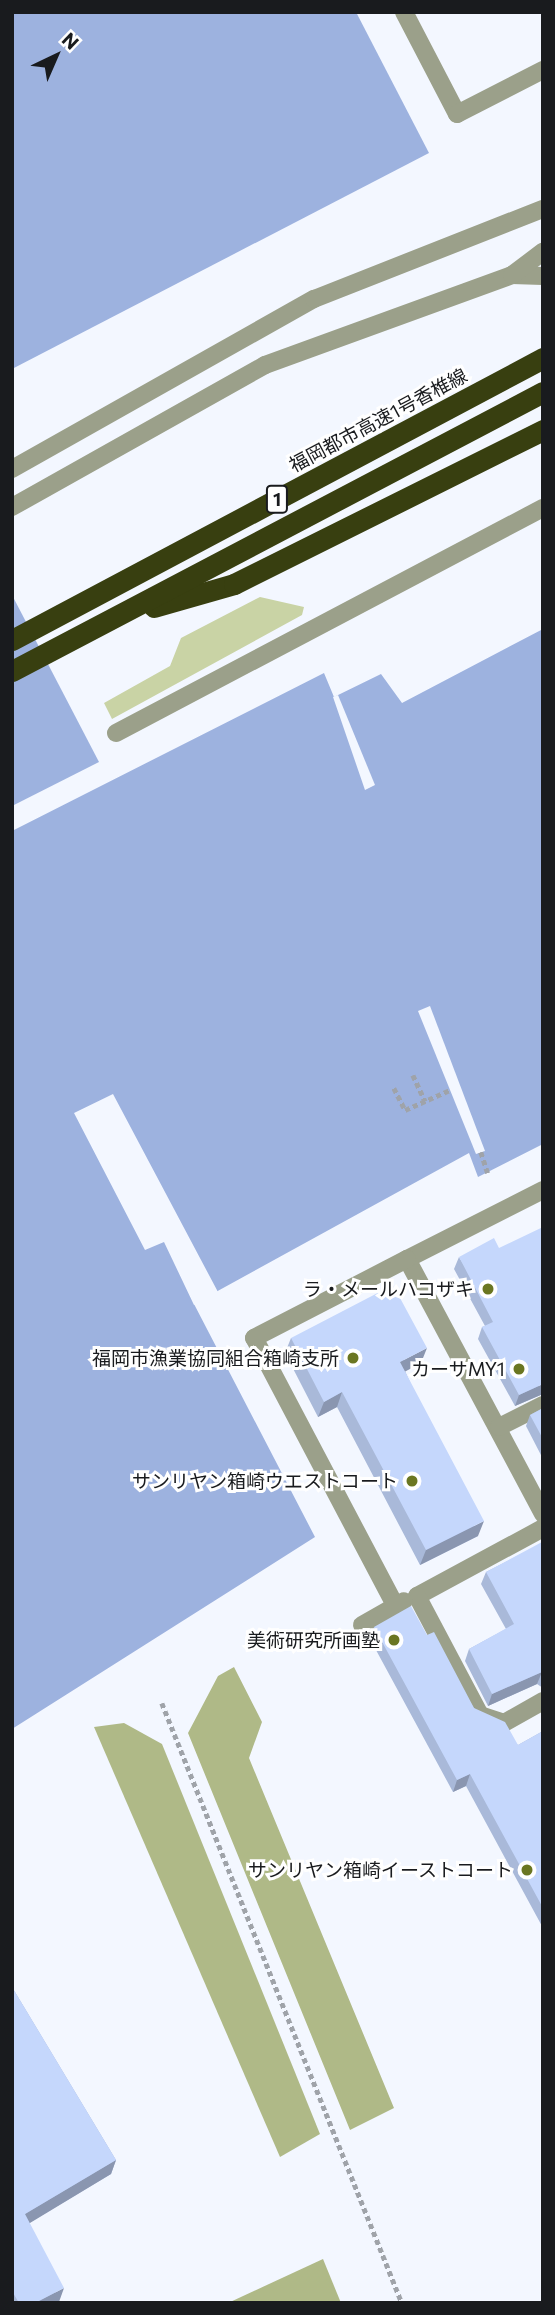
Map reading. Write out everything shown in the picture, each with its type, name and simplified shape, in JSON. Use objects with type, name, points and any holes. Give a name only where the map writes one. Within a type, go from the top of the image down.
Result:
[{"type":"highway","name":"福岡都市高速1号香椎線","points":[[12,640],[543,358]]},
{"type":"highway","name":"1","points":[[12,671],[543,392]]},
{"type":"highway","points":[[110,619],[234,584],[543,430]]},
{"type":"street","points":[[404,12],[457,114],[543,70]]},
{"type":"street","points":[[12,469],[314,299],[543,209]]},
{"type":"street","points":[[12,507],[265,365],[512,275],[543,252]]},
{"type":"street","points":[[512,275],[543,276]]},
{"type":"street","points":[[116,733],[543,508]]},
{"type":"street","points":[[395,1605],[254,1338],[543,1190]]},
{"type":"street","points":[[407,1259],[499,1427],[543,1514]]},
{"type":"street","points":[[499,1427],[543,1405]]},
{"type":"street","points":[[362,1625],[543,1528]]},
{"type":"street","points":[[417,1596],[480,1715],[504,1723],[543,1700]]},
{"type":"path","points":[[413,1075],[425,1101]]},
{"type":"path","points":[[394,1088],[405,1110],[450,1090]]},
{"type":"path","points":[[481,1152],[488,1172]]},
{"type":"path","points":[[162,1703],[402,2303]]},
{"type":"green space","points":[[260,597],[304,607],[302,615],[112,719],[104,703],[170,666],[181,638]]},
{"type":"green space","points":[[234,1667],[262,1722],[249,1758],[394,2108],[350,2130],[188,1733],[218,1676]]},
{"type":"green space","points":[[124,1723],[162,1744],[320,2134],[280,2157],[94,1727]]},
{"type":"green space","points":[[323,2259],[341,2303],[228,2303]]},
{"type":"water","points":[[12,12],[356,12],[429,153],[12,369]]},
{"type":"water","points":[[12,595],[99,762],[12,806]]},
{"type":"water","points":[[543,629],[543,1144],[478,1177],[469,1153],[194,1304],[315,1537],[12,1729],[12,831],[324,673],[334,697],[381,674],[402,703]]},
{"type":"pier","points":[[338,695],[375,785],[365,790],[333,697]]},
{"type":"pier","points":[[430,1006],[485,1151],[476,1154],[418,1011]]},
{"type":"pier","points":[[113,1094],[218,1292],[194,1305],[164,1242],[145,1250],[74,1113]]},
{"type":"building","points":[[543,1227],[543,1384],[519,1395],[482,1327],[493,1322],[459,1257],[494,1238],[499,1248]]},
{"type":"building","points":[[393,1285],[427,1348],[400,1362],[484,1521],[426,1550],[342,1392],[324,1402],[291,1338]]},
{"type":"building","points":[[543,1408],[543,1439],[530,1415]]},
{"type":"building","points":[[542,1542],[543,1673],[492,1694],[469,1649],[514,1624],[486,1572]]},
{"type":"building","points":[[411,1606],[427,1635],[434,1632],[474,1708],[505,1722],[518,1745],[543,1731],[543,1908],[470,1774],[457,1780],[374,1627]]},
{"type":"building","points":[[12,1987],[116,2160],[25,2214],[64,2288],[35,2303],[19,2303],[12,2291]]},
{"type":"place","name":"ラ・メールハコザキ","points":[[488,1289]]},
{"type":"place","name":"福岡市漁業協同組合箱崎支所","points":[[353,1358]]},
{"type":"place","name":"カーサMY1","points":[[519,1369]]},
{"type":"place","name":"サンリヤン箱崎ウエストコート","points":[[412,1481]]},
{"type":"place","name":"美術研究所画塾","points":[[394,1640]]},
{"type":"place","name":"サンリヤン箱崎イーストコート","points":[[527,1870]]}]
